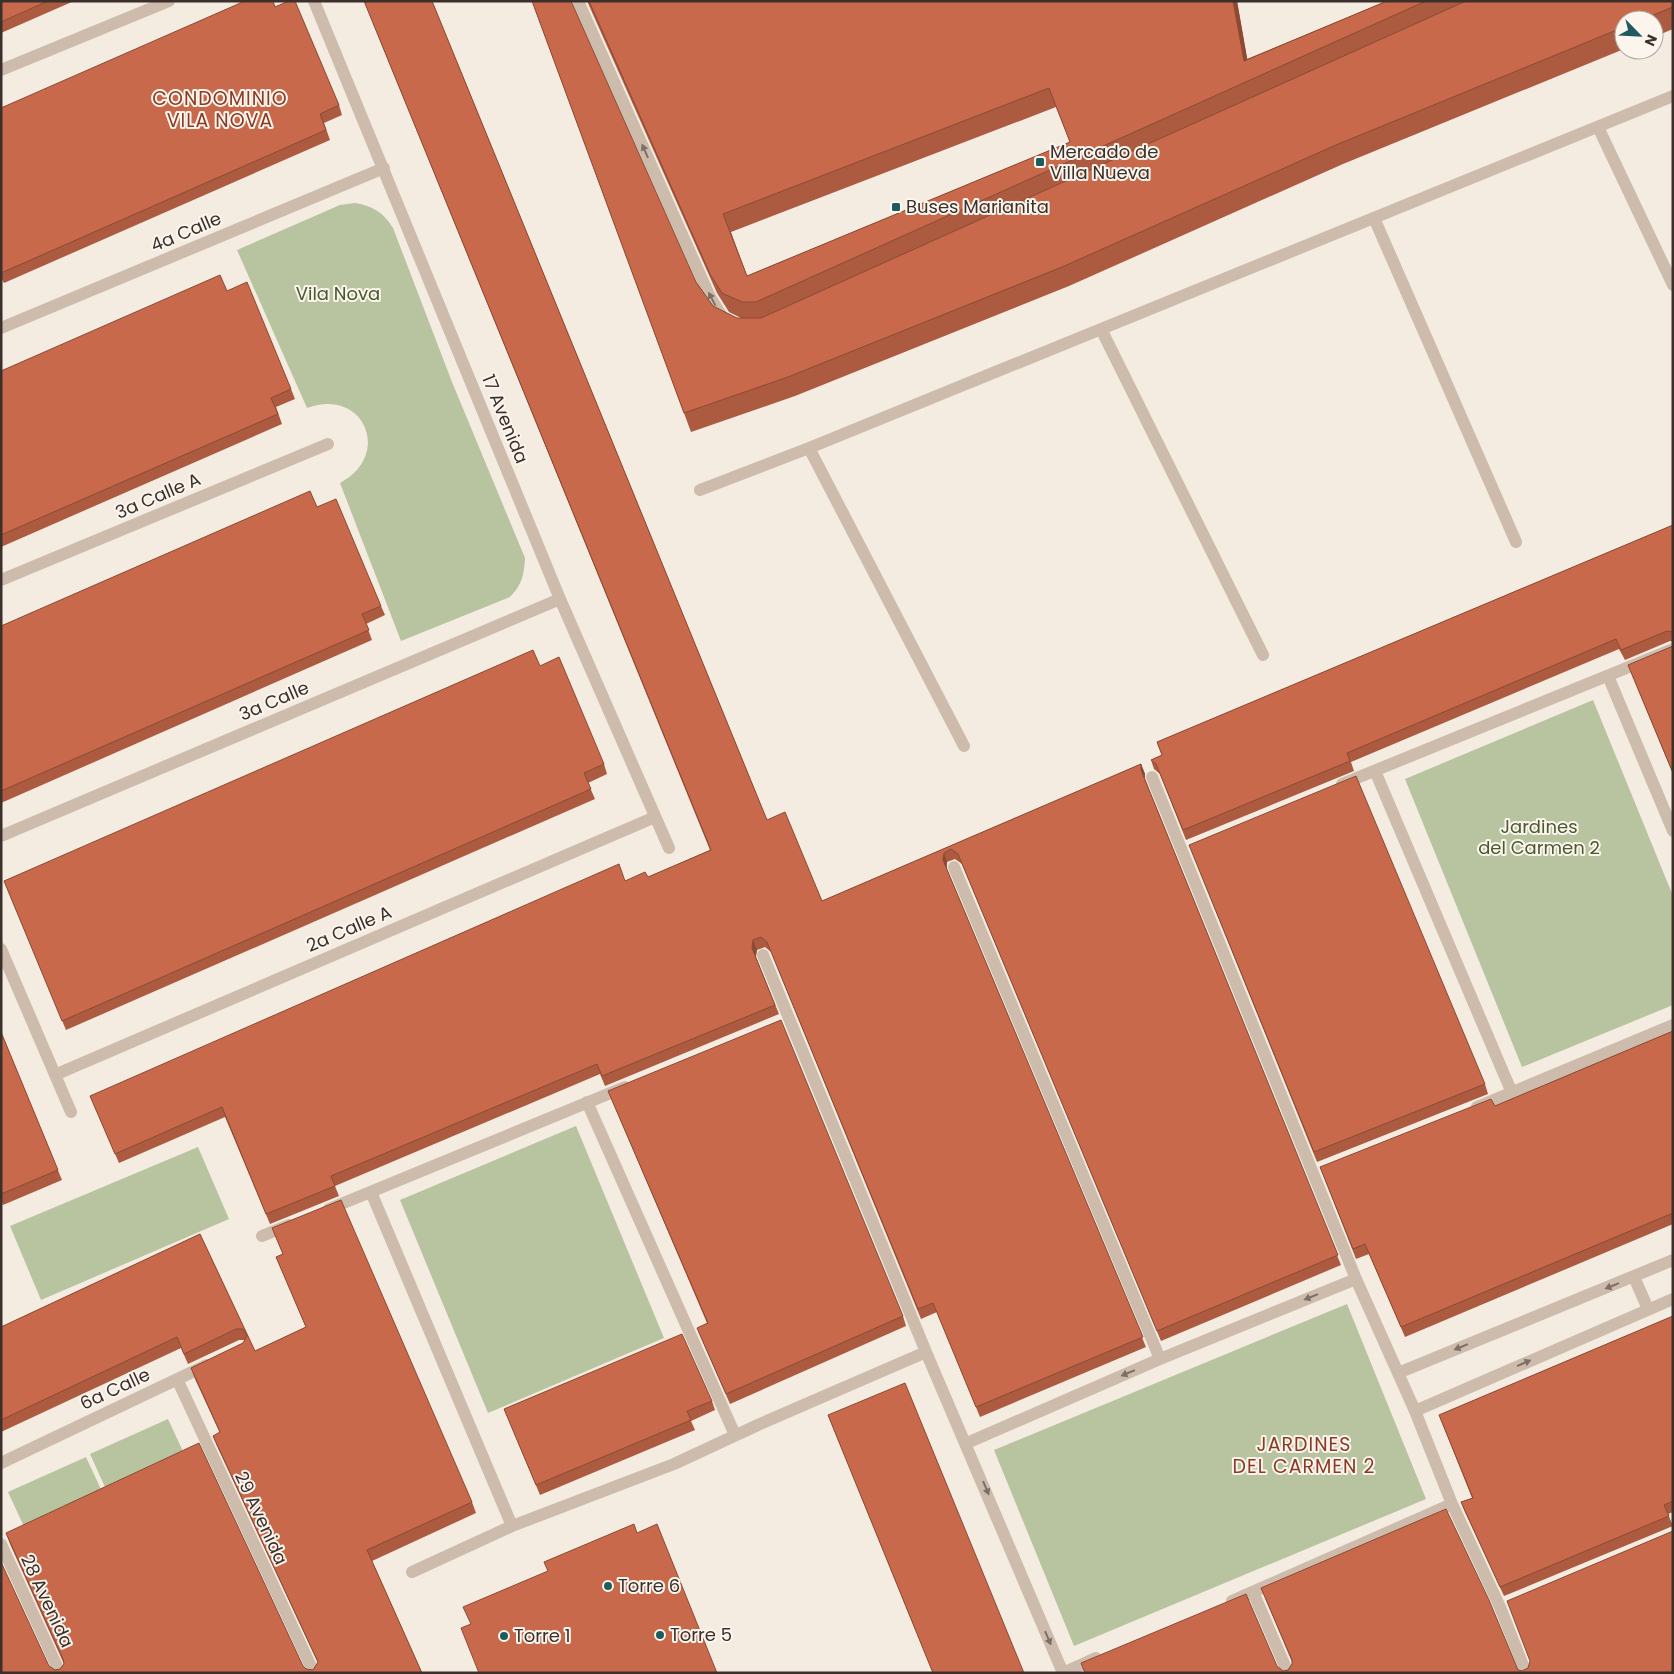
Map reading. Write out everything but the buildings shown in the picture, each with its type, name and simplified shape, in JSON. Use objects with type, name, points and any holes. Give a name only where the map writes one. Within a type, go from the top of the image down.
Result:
[{"type":"street","points":[[1,70],[169,1]]},
{"type":"street","name":"17 Avenida","points":[[314,1],[560,599],[670,848]]},
{"type":"street","points":[[578,1],[710,297],[723,318],[739,325]]},
{"type":"street","points":[[700,490],[809,448],[1673,96]]},
{"type":"street","points":[[1598,127],[1673,285]]},
{"type":"street","name":"4a Calle","points":[[1,328],[384,168]]},
{"type":"street","points":[[1374,218],[1516,542]]},
{"type":"street","points":[[1101,329],[1263,655]]},
{"type":"street","name":"3a Calle A","points":[[1,580],[328,444]]},
{"type":"street","points":[[809,448],[964,746]]},
{"type":"street","name":"3a Calle","points":[[1,836],[560,599]]},
{"type":"street","points":[[1329,790],[1673,649]]},
{"type":"street","points":[[1608,676],[1673,831]]},
{"type":"street","points":[[1375,771],[1512,1093]]},
{"type":"street","points":[[1152,777],[1186,848],[1319,1170],[1356,1279],[1415,1411],[1452,1504],[1505,1605],[1526,1673]]},
{"type":"street","name":"2a Calle A","points":[[57,1074],[655,817]]},
{"type":"street","points":[[954,867],[1160,1359]]},
{"type":"street","points":[[1,949],[57,1074],[71,1112]]},
{"type":"street","points":[[763,955],[784,1021],[967,1443],[1063,1673],[1108,1653]]},
{"type":"street","points":[[1467,1111],[1673,1025]]},
{"type":"street","points":[[316,1214],[633,1083]]},
{"type":"street","points":[[587,1102],[735,1435]]},
{"type":"street","points":[[370,1192],[512,1526]]},
{"type":"street","points":[[262,1236],[298,1221]]},
{"type":"street","points":[[1398,1373],[1673,1260]]},
{"type":"street","points":[[1634,1277],[1648,1309]]},
{"type":"street","points":[[967,1443],[1160,1359],[1356,1279]]},
{"type":"street","points":[[1415,1411],[1673,1299]]},
{"type":"street","points":[[412,1572],[512,1526],[674,1464],[735,1435],[926,1352]]},
{"type":"street","name":"6a Calle","points":[[1,1463],[218,1359]]},
{"type":"street","name":"29 Avenida","points":[[177,1379],[314,1673]]},
{"type":"street","points":[[1217,1607],[1452,1504]]},
{"type":"street","name":"28 Avenida","points":[[1,1544],[60,1673]]},
{"type":"street","points":[[1253,1592],[1288,1673]]},
{"type":"green space","name":"Vila Nova","points":[[355,203],[377,211],[386,218],[393,228],[452,382],[525,558],[522,579],[510,597],[401,641],[340,483],[356,471],[365,457],[368,441],[365,427],[356,415],[344,407],[327,404],[307,408],[237,250],[340,205]]},
{"type":"green space","name":"Jardines del Carmen 2","points":[[1593,700],[1673,896],[1673,1005],[1522,1067],[1405,779]]},
{"type":"green space","points":[[576,1126],[664,1338],[488,1413],[400,1200]]},
{"type":"green space","points":[[198,1147],[229,1219],[41,1300],[10,1226]]},
{"type":"green space","name":"Jardines del Carmen 2","points":[[1347,1304],[1426,1499],[1074,1646],[994,1450]]},
{"type":"green space","points":[[168,1419],[187,1460],[109,1496],[90,1454]]},
{"type":"green space","points":[[86,1457],[105,1498],[27,1533],[8,1492]]},
{"type":"place","name":"Mercado de Villa Nueva","points":[[1040,162]]},
{"type":"place","name":"Buses Marianita","points":[[896,207]]},
{"type":"place","name":"Torre 6","points":[[608,1586]]},
{"type":"place","name":"Torre 5","points":[[660,1635]]},
{"type":"place","name":"Torre 1","points":[[504,1636]]},
{"type":"district","name":"CONDOMINIO VILA NOVA","points":[[220,109]]},
{"type":"district","name":"JARDINES DEL CARMEN 2","points":[[1304,1455]]}]
